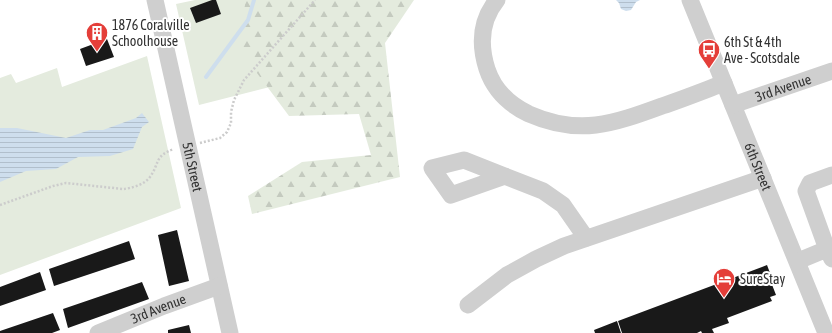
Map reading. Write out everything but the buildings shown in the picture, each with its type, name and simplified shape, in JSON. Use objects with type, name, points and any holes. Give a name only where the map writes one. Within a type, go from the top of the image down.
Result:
[{"type":"street","name":"5th Street","points":[[155,0],[230,333]]},
{"type":"street","points":[[497,0],[490,8],[487,15],[481,38],[483,55],[488,70],[496,87],[508,101],[524,111],[544,120],[573,126],[601,125],[625,120],[724,83]]},
{"type":"street","name":"6th Street","points":[[690,0],[827,328]]},
{"type":"street","name":"3rd Avenue","points":[[733,105],[832,71]]},
{"type":"street","points":[[798,261],[830,254],[806,191],[810,183],[832,175]]},
{"type":"street","points":[[505,176],[543,191],[563,205],[586,238]]},
{"type":"street","points":[[468,305],[508,275],[564,246],[764,178]]},
{"type":"street","name":"3rd Avenue","points":[[98,333],[164,306],[219,286]]},
{"type":"green space","points":[[195,0],[370,0],[384,58],[199,105],[176,4]]},
{"type":"green space","points":[[246,0],[414,0],[385,43],[400,177],[252,214],[248,196],[302,162],[371,155],[359,114],[289,116],[242,53],[243,15]]},
{"type":"green space","points":[[147,56],[181,208],[0,275],[0,78],[11,74],[16,83],[57,68],[62,87]]},
{"type":"water","points":[[616,0],[640,0],[636,2],[631,10],[626,11],[621,9]]},
{"type":"water","points":[[142,113],[149,122],[142,127],[133,149],[110,156],[78,157],[56,169],[26,171],[0,182],[0,128],[17,128],[66,138],[90,130],[103,130],[136,118]]},
{"type":"waterway","points":[[206,77],[248,20],[254,0]]},
{"type":"place","name":"1876 Coralville Schoolhouse","points":[[97,52]]},
{"type":"place","name":"6th St & 4th Ave - Scotsdale","points":[[709,70]]},
{"type":"place","name":"SureStay","points":[[724,298]]}]
